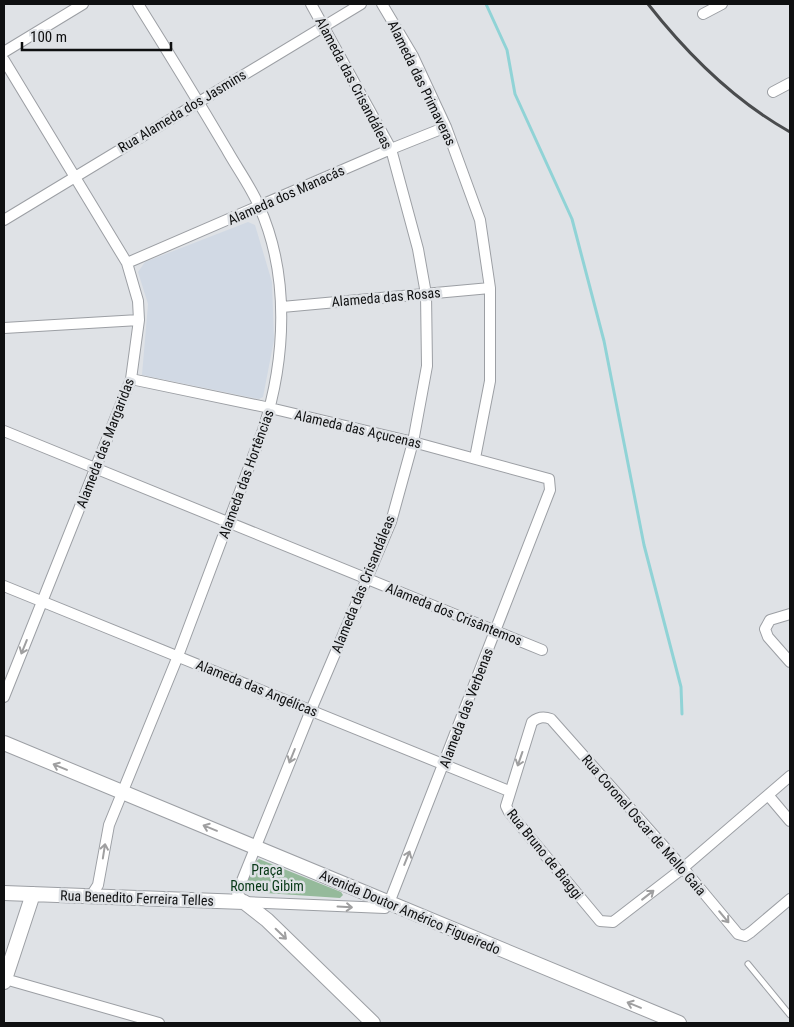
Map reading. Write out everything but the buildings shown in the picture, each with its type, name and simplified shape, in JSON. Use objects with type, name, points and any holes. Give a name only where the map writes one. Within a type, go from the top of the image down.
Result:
[{"type":"main road","name":"Avenida Doutor Américo Figueiredo","points":[[4,743],[679,1023]]},
{"type":"main road","name":"Rua Benedito Ferreira Telles","points":[[4,893],[244,902]]},
{"type":"main road","points":[[4,981],[33,894]]},
{"type":"main road","points":[[244,902],[266,920],[373,1023]]},
{"type":"street","points":[[4,52],[83,4]]},
{"type":"street","name":"Alameda das Hortências","points":[[90,896],[98,885],[110,825],[122,792],[178,656],[270,408],[282,330],[282,307],[276,261],[260,206],[138,4]]},
{"type":"street","name":"Alameda das Crisandáleas","points":[[244,902],[238,896],[238,887],[391,522],[412,442],[427,366],[426,294],[418,249],[391,149],[311,4]]},
{"type":"street","name":"Rua Alameda dos Jasmins","points":[[4,220],[361,4]]},
{"type":"street","name":"Alameda das Primaveras","points":[[382,4],[412,56],[446,127],[480,220],[490,288],[490,381],[475,458]]},
{"type":"street","points":[[703,14],[722,4]]},
{"type":"street","name":"Alameda das Margaridas","points":[[4,60],[127,263],[138,302],[139,320],[131,379],[4,697]]},
{"type":"street","points":[[773,92],[790,83]]},
{"type":"street","name":"Alameda dos Manacás","points":[[127,263],[446,127]]},
{"type":"street","name":"Alameda das Rosas","points":[[282,307],[490,288]]},
{"type":"street","points":[[4,328],[139,320]]},
{"type":"street","name":"Alameda das Açucenas","points":[[131,379],[270,408],[412,442],[545,477],[551,483]]},
{"type":"street","name":"Alameda dos Crisântemos","points":[[4,431],[542,650]]},
{"type":"street","name":"Alameda das Verbenas","points":[[389,903],[496,632],[551,483]]},
{"type":"street","name":"Alameda das Angélicas","points":[[4,586],[509,791]]},
{"type":"street","points":[[790,614],[770,620],[765,629],[768,637],[790,662]]},
{"type":"street","name":"Rua Bruno de Biaggi","points":[[541,717],[532,722],[509,791],[506,806],[508,812],[600,921],[613,922],[683,868]]},
{"type":"street","name":"Rua Coronel Oscar de Mello Gaia","points":[[541,717],[550,719],[683,868],[738,934],[745,936],[790,899]]},
{"type":"street","points":[[683,868],[790,776]]},
{"type":"street","points":[[768,795],[790,821]]},
{"type":"street","name":"Rua Benedito Ferreira Telles","points":[[244,902],[382,908],[389,903]]},
{"type":"street","points":[[4,981],[159,1023]]},
{"type":"lane","points":[[748,964],[790,1015]]},
{"type":"shaded area","points":[[248,222],[255,225],[272,282],[274,340],[263,397],[259,399],[142,375],[148,304],[138,272],[145,262]]},
{"type":"green space","name":"Praça Romeu Gibim","points":[[259,859],[341,892],[343,895],[340,898],[249,892],[244,886],[254,863]]},
{"type":"waterway","points":[[486,4],[507,50],[515,94],[572,219],[604,341],[644,545],[681,687],[682,714]]},
{"type":"railway","points":[[648,4],[679,41],[713,75],[749,106],[790,132]]}]
